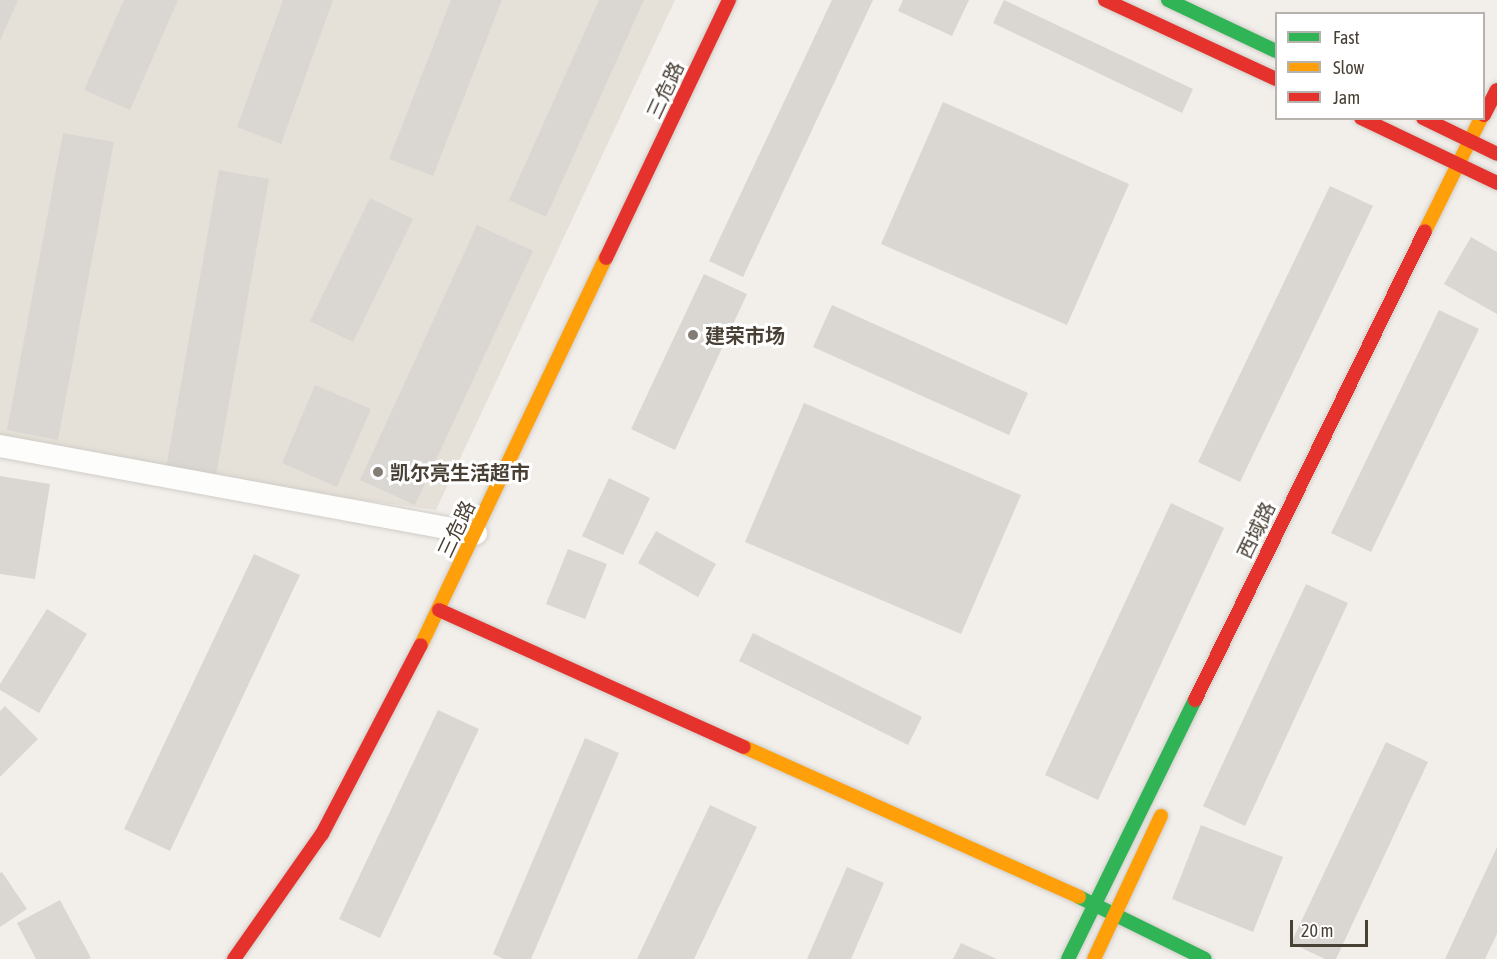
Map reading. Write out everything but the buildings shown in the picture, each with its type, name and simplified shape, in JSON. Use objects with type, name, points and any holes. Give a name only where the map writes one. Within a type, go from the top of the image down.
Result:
[{"type":"street","name":"三危路","points":[[234,959],[322,834],[439,610],[729,0]]},
{"type":"street","points":[[1106,0],[1275,79]]},
{"type":"street","points":[[1168,0],[1275,51]]},
{"type":"street","name":"西域路","points":[[1485,112],[1497,90]]},
{"type":"street","points":[[1365,120],[1458,164],[1470,176],[1497,183]]},
{"type":"street","points":[[1427,120],[1491,151]]},
{"type":"street","name":"西域路","points":[[1068,959],[1093,903],[1480,120]]},
{"type":"street","points":[[1470,176],[1491,151],[1493,132]]},
{"type":"street","points":[[1417,282],[1448,220]]},
{"type":"street","points":[[0,446],[476,533]]},
{"type":"street","points":[[439,610],[1093,903],[1205,959]]},
{"type":"street","points":[[1094,959],[1165,807]]},
{"type":"shaded area","points":[[0,0],[675,0],[436,510],[250,485],[0,437]]},
{"type":"traffic: fast","points":[[1168,0],[1275,51]]},
{"type":"traffic: fast","points":[[1068,959],[1195,700]]},
{"type":"traffic: fast","points":[[1079,897],[1205,959]]},
{"type":"traffic: slow","points":[[1425,231],[1480,120]]},
{"type":"traffic: slow","points":[[421,645],[606,258]]},
{"type":"traffic: slow","points":[[744,747],[1079,897]]},
{"type":"traffic: slow","points":[[1094,959],[1161,816]]},
{"type":"traffic: jam","points":[[606,258],[729,0]]},
{"type":"traffic: jam","points":[[1105,0],[1275,79]]},
{"type":"traffic: jam","points":[[1485,113],[1497,90]]},
{"type":"traffic: jam","points":[[1365,120],[1497,183]]},
{"type":"traffic: jam","points":[[1427,120],[1497,154]]},
{"type":"traffic: jam","points":[[1195,700],[1425,231]]},
{"type":"traffic: jam","points":[[439,610],[744,747]]},
{"type":"traffic: jam","points":[[234,959],[322,834],[421,645]]},
{"type":"place","name":"建荣市场","points":[[693,335]]},
{"type":"place","name":"凯尔亮生活超市","points":[[378,472]]}]
